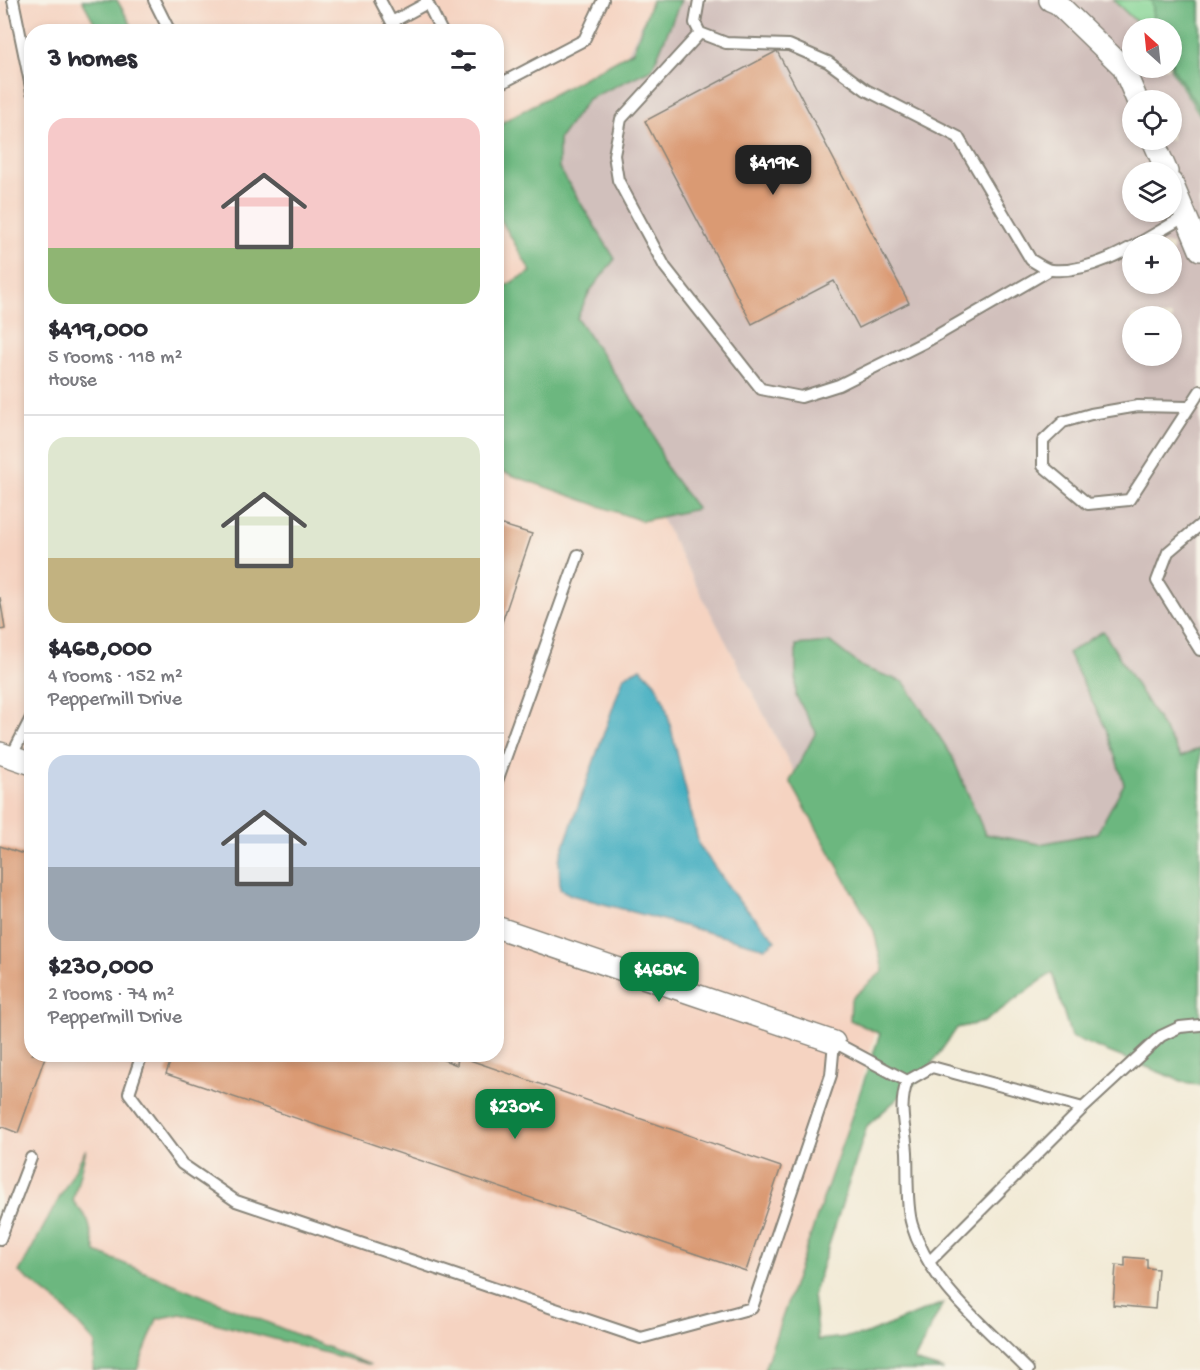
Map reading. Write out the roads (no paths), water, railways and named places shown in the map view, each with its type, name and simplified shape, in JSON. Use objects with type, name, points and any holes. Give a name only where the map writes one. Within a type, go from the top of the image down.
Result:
[{"type":"street","points":[[1050,0],[1057,3],[1123,67],[1133,90]]},
{"type":"street","points":[[1182,207],[1200,250]]},
{"type":"street","points":[[5,755],[24,761]]},
{"type":"street","points":[[504,930],[834,1042]]},
{"type":"lane","points":[[14,0],[24,51]]},
{"type":"lane","points":[[155,0],[166,24]]},
{"type":"lane","points":[[380,0],[392,24]]},
{"type":"lane","points":[[504,82],[584,40],[603,0]]},
{"type":"lane","points":[[699,0],[695,23],[700,33],[726,43],[789,45],[828,62],[866,90],[958,137],[1031,260],[1050,270]]},
{"type":"lane","points":[[398,24],[426,1],[438,24]]},
{"type":"lane","points":[[700,33],[621,119],[614,154],[618,180],[665,267],[761,389],[801,397],[839,386],[929,340],[1050,270],[1080,268],[1111,256],[1186,216]]},
{"type":"lane","points":[[1187,407],[1138,406],[1063,422],[1043,441],[1043,466],[1088,504],[1129,500],[1187,407],[1200,391]]},
{"type":"lane","points":[[1200,525],[1168,552],[1157,581],[1200,650]]},
{"type":"lane","points":[[504,762],[578,555]]},
{"type":"lane","points":[[5,755],[24,728]]},
{"type":"lane","points":[[929,1262],[1083,1108],[1161,1036],[1180,1027],[1200,1025]]},
{"type":"lane","points":[[139,1062],[129,1093],[182,1164],[236,1201],[641,1338],[752,1308],[831,1075],[834,1042],[907,1081]]},
{"type":"lane","points":[[1028,1370],[945,1287],[929,1262],[911,1224],[906,1140],[900,1101],[907,1081],[932,1067],[1083,1108]]},
{"type":"lane","points":[[0,1239],[31,1158]]},
{"type":"water","points":[[641,668],[655,683],[665,703],[699,845],[738,900],[776,940],[765,948],[571,895],[560,889],[559,860],[624,676]]}]
